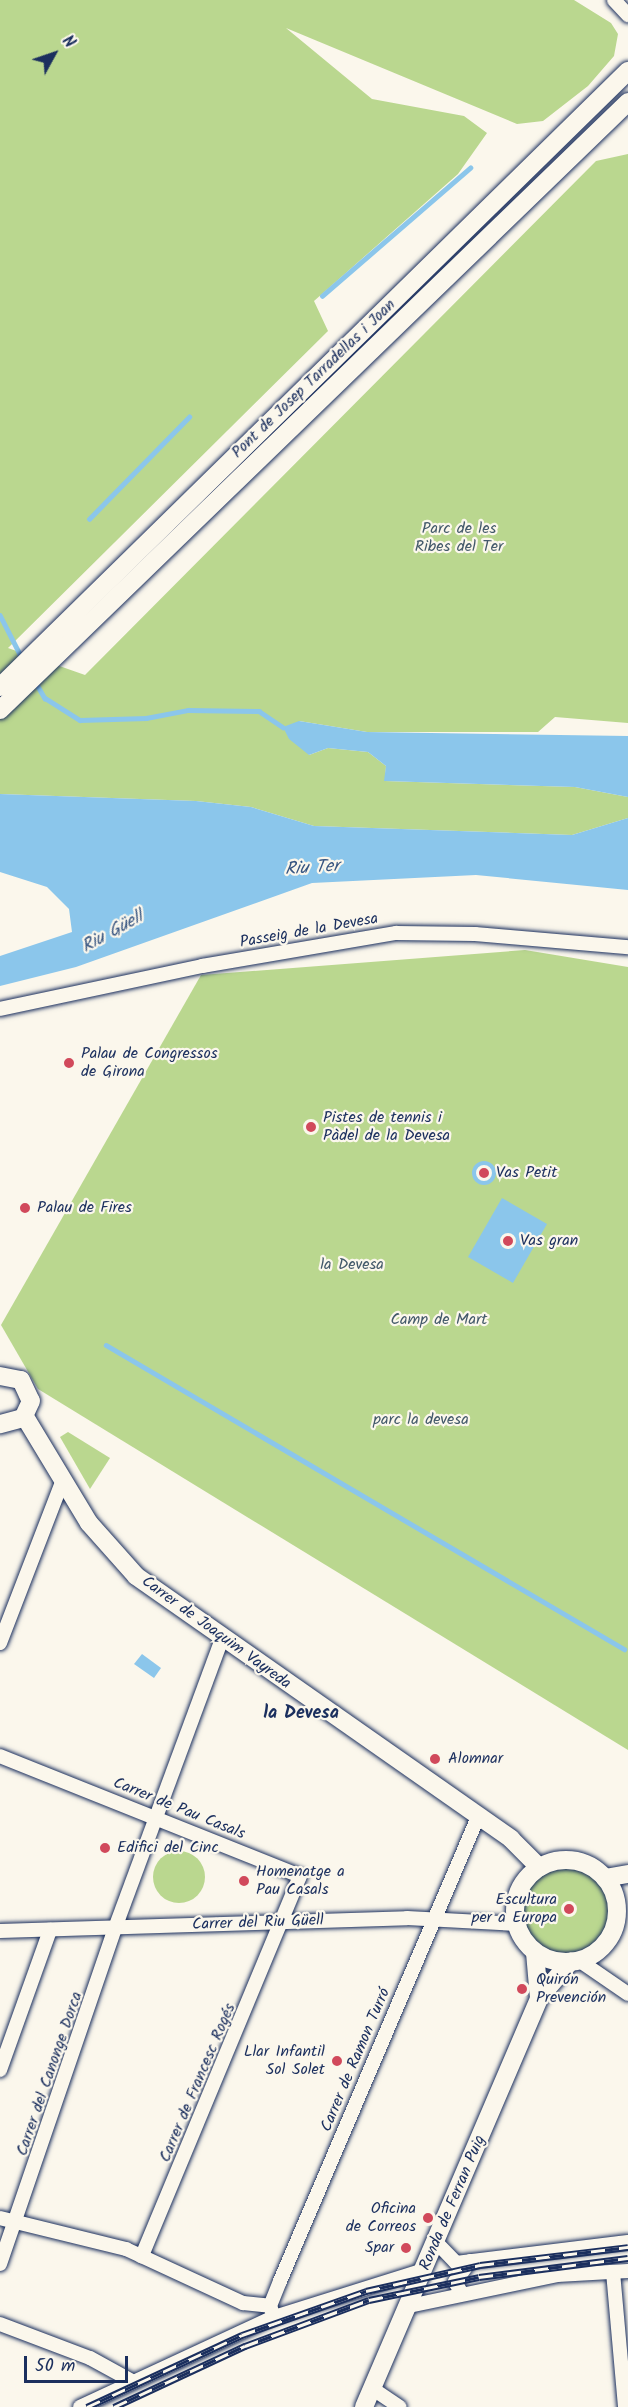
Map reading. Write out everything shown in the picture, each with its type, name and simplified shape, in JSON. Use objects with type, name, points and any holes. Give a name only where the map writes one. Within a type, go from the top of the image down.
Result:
[{"type":"street","points":[[614,0],[628,15]]},
{"type":"street","name":"Pont de Josep Tarradellas i Joan","points":[[0,710],[131,569],[628,71]]},
{"type":"street","name":"Pont de Josep Tarradellas i Joan","points":[[0,687],[131,569],[628,102]]},
{"type":"street","name":"Passeig de la Devesa","points":[[0,1009],[202,966],[396,933],[517,936],[628,947]]},
{"type":"street","points":[[0,1376],[15,1377],[25,1384],[31,1401],[25,1417],[14,1424],[0,1424]]},
{"type":"street","name":"Carrer de Joaquim Vayreda","points":[[25,1417],[62,1482],[124,1565],[222,1639],[546,1865]]},
{"type":"street","points":[[0,1643],[62,1482]]},
{"type":"street","name":"Carrer del Canonge Dorca","points":[[0,2264],[116,1928],[222,1639]]},
{"type":"street","name":"Carrer de Pau Casals","points":[[0,1756],[300,1876],[283,1923]]},
{"type":"street","name":"Carrer de Ramon Turró","points":[[272,2312],[432,1919],[478,1817]]},
{"type":"street","points":[[575,1961],[599,1950],[619,1936],[617,1910],[604,1878],[583,1863],[546,1865],[520,1889],[517,1924],[535,1952],[575,1961],[628,1994]]},
{"type":"street","points":[[604,1878],[628,1874]]},
{"type":"street","name":"Carrer del Riu Güell","points":[[0,1931],[432,1919],[517,1924]]},
{"type":"street","name":"Carrer de Francesc Rogés","points":[[142,2256],[283,1923]]},
{"type":"street","points":[[0,2070],[51,1929]]},
{"type":"street","name":"Ronda de Ferran Puig","points":[[535,1952],[539,1998]]},
{"type":"street","name":"Ronda de Ferran Puig","points":[[364,2407],[539,1998],[575,1961]]},
{"type":"street","points":[[0,2218],[142,2256],[243,2303],[272,2312]]},
{"type":"street","points":[[436,2242],[456,2263],[628,2242]]},
{"type":"street","points":[[461,2292],[455,2282],[470,2261]]},
{"type":"street","points":[[80,2407],[272,2312],[424,2270]]},
{"type":"street","points":[[409,2306],[461,2292],[557,2275],[628,2271]]},
{"type":"street","points":[[613,2272],[625,2407]]},
{"type":"street","points":[[0,2324],[90,2358],[132,2382]]},
{"type":"street","points":[[373,2389],[400,2407]]},
{"type":"green space","name":"Parc de les Ribes del Ter","points":[[0,0],[574,0],[611,23],[618,34],[614,56],[588,86],[543,121],[517,124],[286,28],[372,99],[464,116],[487,133],[458,174],[314,301],[328,331],[8,648],[85,675],[596,161],[628,154],[628,723],[555,717],[538,732],[367,732],[299,721],[309,755],[328,748],[368,752],[386,766],[385,781],[575,787],[628,797],[628,818],[572,835],[314,826],[251,807],[196,801],[0,794]]},
{"type":"green space","name":"la Devesa","points":[[525,950],[628,967],[628,1750],[38,1389],[1,1325],[201,975]]},
{"type":"green space","points":[[68,1432],[110,1458],[90,1489],[60,1437]]},
{"type":"green space","points":[[179,1851],[189,1853],[197,1859],[203,1867],[205,1877],[203,1887],[197,1895],[189,1901],[179,1903],[169,1901],[161,1895],[155,1887],[153,1877],[155,1867],[161,1859],[169,1853]]},
{"type":"green space","points":[[566,1868],[590,1875],[602,1887],[609,1911],[602,1935],[590,1947],[566,1954],[542,1947],[530,1935],[523,1911],[530,1887],[542,1875]]},
{"type":"water","points":[[299,721],[367,732],[628,736],[628,797],[575,787],[384,781],[386,766],[368,752],[328,748],[309,755],[289,739],[283,727]]},
{"type":"water","points":[[0,794],[196,801],[251,807],[314,826],[572,835],[628,818],[628,890],[476,875],[312,883],[76,967],[0,986],[0,956],[72,932],[69,909],[47,887],[0,872]]},
{"type":"water","name":"Vas Petit","points":[[484,1161],[489,1162],[495,1168],[495,1178],[489,1184],[484,1185],[479,1184],[473,1178],[472,1173],[473,1168],[479,1162]]},
{"type":"water","name":"Vas gran","points":[[502,1198],[547,1224],[513,1283],[468,1257]]},
{"type":"water","points":[[142,1654],[161,1668],[154,1678],[134,1664]]},
{"type":"waterway","points":[[322,296],[470,168]]},
{"type":"waterway","points":[[89,519],[189,417]]},
{"type":"waterway","points":[[0,615],[22,658]]},
{"type":"waterway","points":[[35,681],[45,698],[80,720],[146,718],[188,710],[259,711],[283,727]]},
{"type":"waterway","points":[[106,1345],[624,1649]]},
{"type":"railway","points":[[87,2407],[242,2335],[366,2291],[480,2265],[628,2247]]},
{"type":"railway","points":[[114,2407],[245,2346],[369,2300],[479,2277],[628,2258]]},
{"type":"place","name":"Palau de Congressos de Girona","points":[[69,1063]]},
{"type":"place","name":"Pistes de tennis i Pàdel de la Devesa","points":[[311,1127]]},
{"type":"place","name":"Vas Petit","points":[[484,1173]]},
{"type":"place","name":"Palau de Fires","points":[[25,1208]]},
{"type":"place","name":"Vas gran","points":[[508,1241]]},
{"type":"place","name":"Alomnar","points":[[435,1759]]},
{"type":"place","name":"Edifici del Cinc","points":[[105,1848]]},
{"type":"place","name":"Homenatge a Pau Casals","points":[[244,1881]]},
{"type":"place","name":"Escultura per a Europa","points":[[569,1909]]},
{"type":"place","name":"Quirón Prevención","points":[[522,1989]]},
{"type":"place","name":"Llar Infantil Sol Solet","points":[[337,2061]]},
{"type":"place","name":"Oficina de Correos","points":[[428,2218]]},
{"type":"place","name":"Spar","points":[[406,2248]]},
{"type":"district","name":"la Devesa","points":[[301,1714]]},
{"type":"water label","name":"Riu Ter","points":[[312,869]]},
{"type":"water label","name":"Riu Güell","points":[[113,933]]},
{"type":"park label","name":"Camp de Mart","points":[[439,1320]]},
{"type":"park label","name":"parc la devesa","points":[[421,1420]]}]
